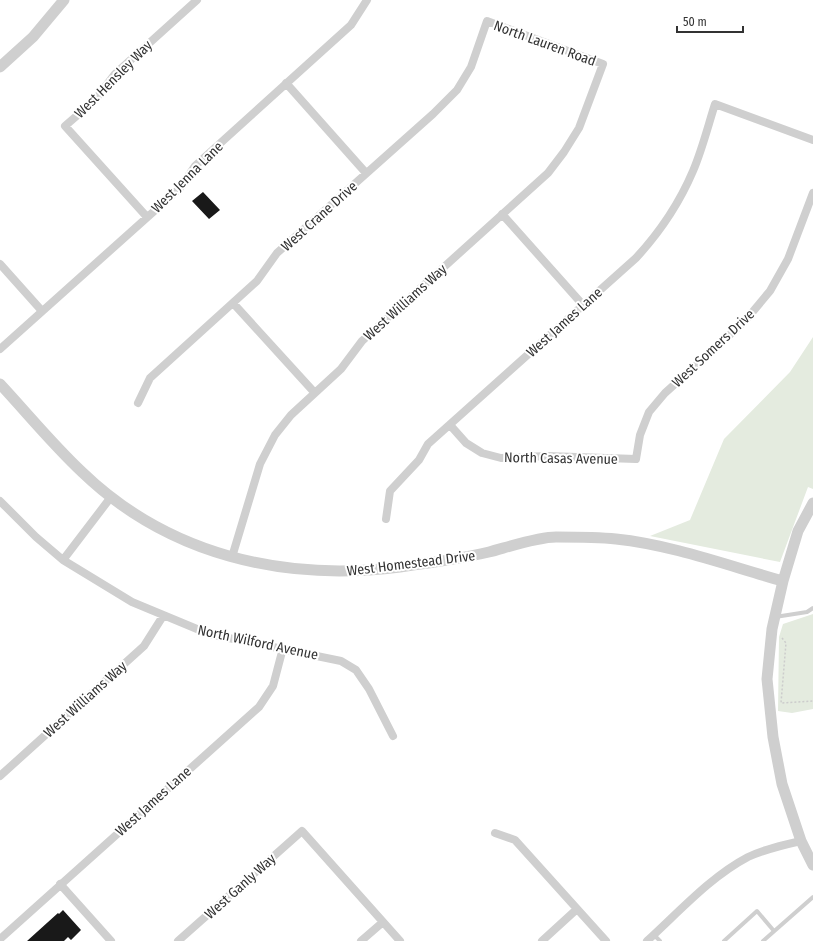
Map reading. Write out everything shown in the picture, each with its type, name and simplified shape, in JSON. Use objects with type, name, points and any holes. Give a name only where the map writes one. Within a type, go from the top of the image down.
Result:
[{"type":"street","points":[[0,67],[33,37],[64,0]]},
{"type":"street","name":"West Hensley Way","points":[[147,217],[65,126],[96,100],[115,74],[197,0]]},
{"type":"street","name":"West Jenna Lane","points":[[0,349],[180,188],[195,166],[351,25],[367,0]]},
{"type":"street","name":"North Lauren Road","points":[[487,21],[603,64]]},
{"type":"street","name":"West Crane Drive","points":[[138,403],[150,378],[257,281],[278,253],[433,114],[456,90],[471,68],[487,21]]},
{"type":"street","name":"West Williams Way","points":[[232,557],[260,464],[275,435],[291,415],[314,392],[341,369],[362,341],[548,173],[564,152],[579,128],[603,64]]},
{"type":"street","points":[[286,83],[366,173]]},
{"type":"street","name":"West James Lane","points":[[386,519],[390,491],[419,460],[428,444],[636,258],[657,235],[674,210],[693,171],[715,104],[813,140]]},
{"type":"street","name":"West Somers Drive","points":[[636,459],[640,435],[649,412],[665,393],[745,322],[770,291],[788,259],[813,193]]},
{"type":"street","points":[[502,214],[582,305]]},
{"type":"street","points":[[0,264],[42,312]]},
{"type":"street","points":[[233,302],[314,392]]},
{"type":"street","name":"West Homestead Drive","points":[[0,384],[82,473],[110,497],[179,539],[232,557],[302,570],[339,572],[399,567],[480,554],[553,536],[617,540],[674,550],[783,581]]},
{"type":"street","name":"North Casas Avenue","points":[[450,425],[466,442],[482,453],[501,458],[546,456],[636,459]]},
{"type":"street","points":[[63,560],[110,497]]},
{"type":"street","name":"North Wilford Avenue","points":[[0,501],[3,510],[63,560],[117,594],[163,616],[209,634],[341,661],[356,670],[369,689],[393,736]]},
{"type":"street","points":[[813,504],[798,531],[783,581],[772,629],[767,679],[773,737],[782,784],[801,841],[813,865]]},
{"type":"street","name":"West Williams Way","points":[[0,776],[144,646],[163,616]]},
{"type":"street","name":"West James Lane","points":[[0,939],[259,707],[273,686],[283,648]]},
{"type":"street","name":"West Ganly Way","points":[[178,941],[302,830],[382,922]]},
{"type":"street","points":[[495,833],[515,840],[606,941]]},
{"type":"street","points":[[647,941],[657,938],[714,880],[749,857],[779,846],[801,841]]},
{"type":"street","points":[[60,884],[111,941]]},
{"type":"street","points":[[542,941],[577,909]]},
{"type":"street","points":[[361,941],[382,922],[400,941]]},
{"type":"lane","points":[[775,618],[808,612],[813,608]]},
{"type":"lane","points":[[764,941],[813,897]]},
{"type":"lane","points":[[724,941],[756,911],[774,931]]},
{"type":"path","points":[[781,633],[781,637],[786,643],[781,703],[813,701]]},
{"type":"shaded area","points":[[813,337],[813,489],[808,487],[780,562],[650,536],[690,520],[724,439],[790,372]]},
{"type":"shaded area","points":[[813,614],[813,709],[792,713],[778,711],[779,637],[783,624]]},
{"type":"building","points":[[203,192],[220,210],[209,219],[192,201]]},
{"type":"building","points":[[63,910],[81,930],[71,940],[68,937],[64,941],[27,941],[58,913],[59,914]]}]
